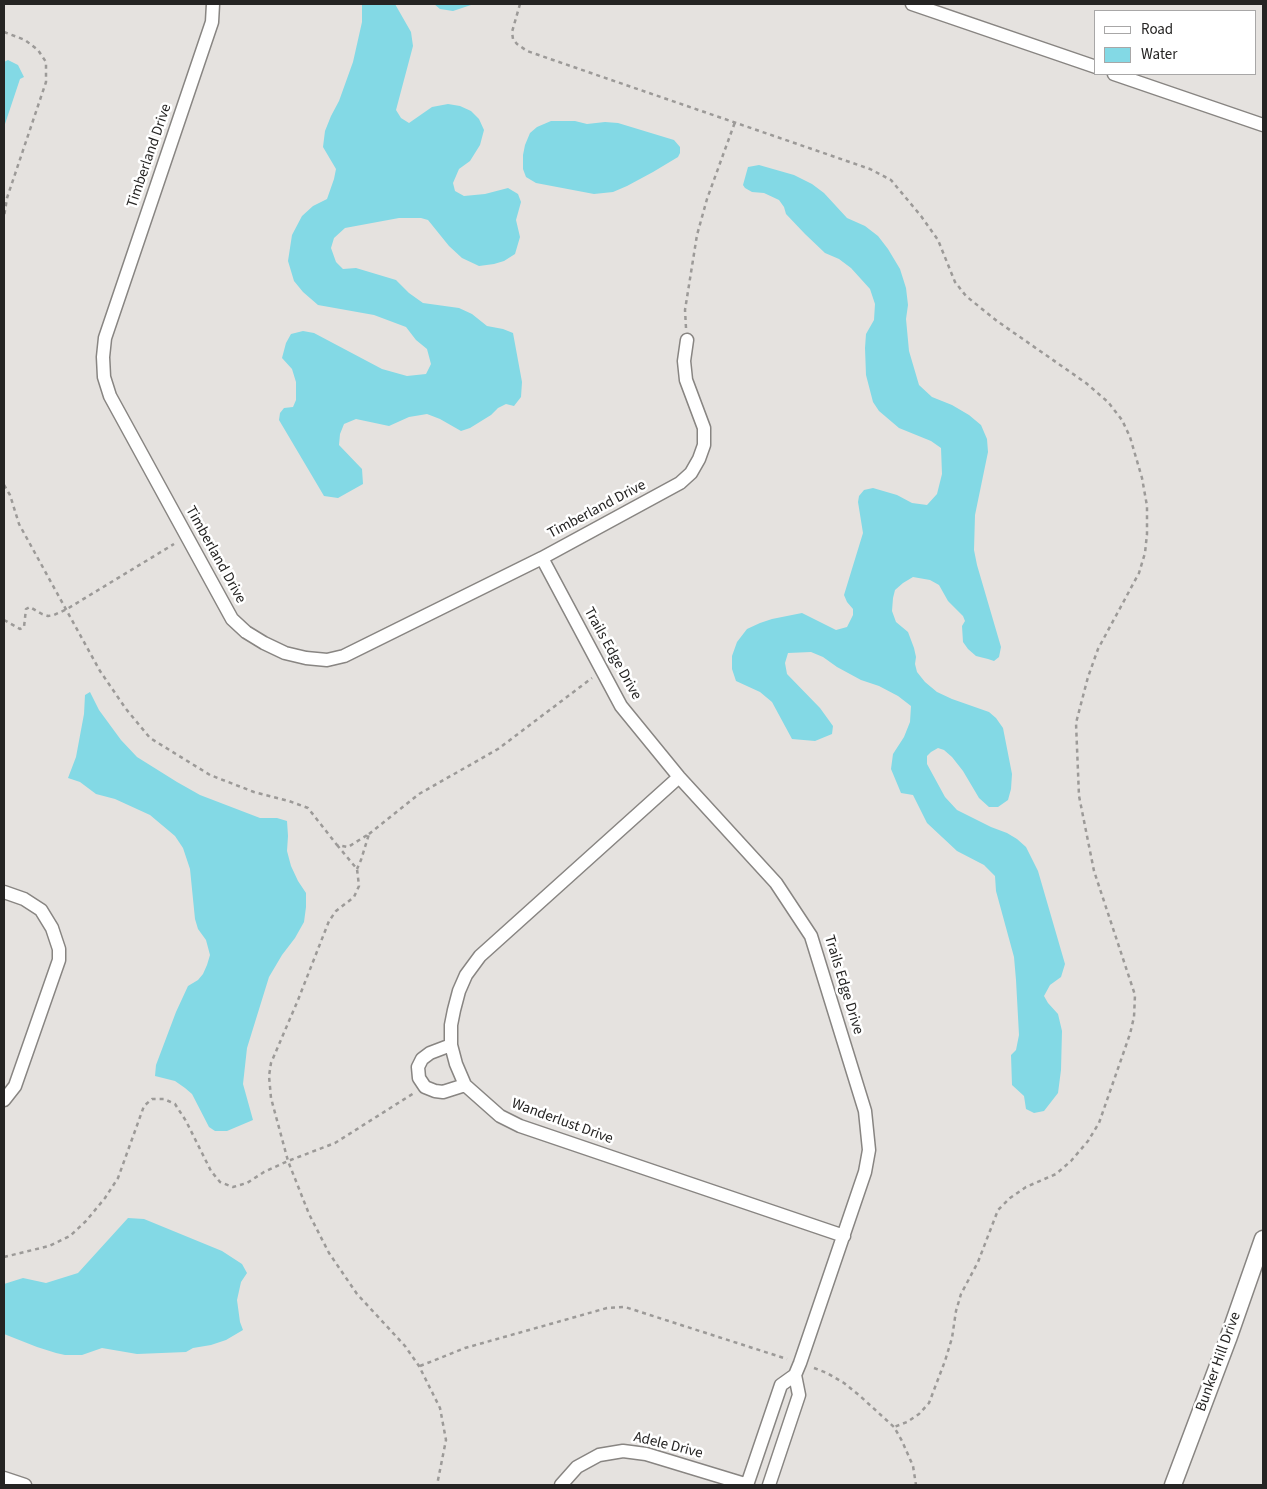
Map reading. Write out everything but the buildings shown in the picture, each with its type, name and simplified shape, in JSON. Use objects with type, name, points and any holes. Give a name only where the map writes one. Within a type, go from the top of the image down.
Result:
[{"type":"street","name":"Timberland Drive","points":[[213,4],[212,22],[105,338],[103,358],[104,377],[110,396],[232,619],[246,632],[285,653],[327,660],[344,656],[542,558],[680,483],[691,473],[699,460],[704,445],[704,428],[686,380],[684,361],[687,340]]},
{"type":"street","points":[[912,4],[1094,66]]},
{"type":"street","points":[[1117,75],[1263,125]]},
{"type":"street","name":"Trails Edge Drive","points":[[542,558],[621,706],[679,777],[776,883],[811,936],[865,1110],[869,1150],[865,1172],[800,1363],[795,1375],[781,1385],[747,1485]]},
{"type":"street","name":"Wanderlust Drive","points":[[679,777],[480,956],[466,974],[452,1018],[451,1045],[456,1064],[465,1085],[500,1116],[520,1126],[844,1236]]},
{"type":"street","points":[[4,892],[24,899],[41,910],[52,928],[59,949],[59,960],[15,1086],[4,1100]]},
{"type":"street","points":[[451,1045],[430,1053],[422,1059],[418,1067],[419,1078],[425,1086],[435,1091],[443,1092],[465,1085]]},
{"type":"street","name":"Bunker Hill Drive","points":[[1173,1485],[1263,1239]]},
{"type":"street","name":"Trails Edge Drive","points":[[769,1485],[799,1395],[795,1375]]},
{"type":"street","name":"Adele Drive","points":[[561,1485],[577,1467],[599,1455],[624,1451],[646,1454],[747,1485]]},
{"type":"street","points":[[4,1478],[26,1485]]},
{"type":"path","points":[[520,4],[513,25],[513,39],[521,48],[533,54],[870,168],[891,180],[938,240],[955,282],[966,296],[1086,383],[1108,402],[1122,420],[1130,436],[1142,478],[1147,506],[1145,553],[1139,573],[1098,649],[1088,677],[1076,723],[1079,796],[1094,872],[1135,995],[1134,1017],[1130,1034],[1099,1123],[1088,1141],[1071,1161],[1056,1174],[1026,1187],[1010,1198],[998,1210],[978,1262],[961,1294],[952,1338],[928,1403],[919,1414],[907,1422],[894,1427]]},
{"type":"path","points":[[4,32],[25,40],[38,50],[46,62],[46,82],[7,198],[4,217]]},
{"type":"path","points":[[687,340],[685,310],[697,235],[707,199],[735,122]]},
{"type":"path","points":[[4,485],[10,495],[20,524],[100,671],[126,709],[150,738],[210,775],[254,792],[289,800],[308,808],[356,868],[359,886],[354,897],[336,911],[329,921],[271,1063],[269,1076],[271,1098],[288,1161],[309,1214],[329,1253],[357,1294],[405,1346],[420,1366],[440,1408],[446,1440],[437,1485]]},
{"type":"path","points":[[4,620],[20,629],[24,626],[26,609],[30,607],[48,616],[67,609],[186,536]]},
{"type":"path","points":[[337,845],[348,847],[369,834],[419,794],[498,749],[602,671]]},
{"type":"path","points":[[356,868],[361,860],[369,834]]},
{"type":"path","points":[[4,1257],[49,1246],[70,1236],[86,1221],[105,1198],[118,1178],[144,1106],[152,1099],[164,1099],[175,1104],[186,1120],[211,1171],[220,1182],[234,1187],[247,1183],[264,1172],[288,1161],[335,1143],[425,1086]]},
{"type":"path","points":[[420,1366],[465,1348],[607,1308],[625,1307],[800,1363],[827,1373],[844,1383],[894,1427],[913,1466],[916,1485]]},
{"type":"water","points":[[362,4],[395,4],[411,32],[413,46],[396,110],[401,118],[409,123],[432,107],[448,104],[460,106],[471,111],[479,119],[484,130],[480,145],[470,161],[459,169],[453,183],[455,191],[464,196],[485,194],[508,188],[518,194],[521,202],[516,220],[520,237],[515,254],[504,261],[479,266],[462,258],[449,246],[428,220],[421,218],[399,218],[345,228],[334,238],[331,248],[336,262],[343,269],[356,268],[396,280],[423,303],[459,308],[472,314],[487,326],[513,333],[522,382],[521,397],[514,406],[506,404],[470,428],[461,431],[427,414],[409,417],[389,426],[356,419],[344,424],[340,434],[339,445],[362,469],[363,484],[338,498],[324,496],[279,420],[280,413],[284,408],[293,407],[296,400],[296,382],[292,369],[282,358],[286,343],[291,334],[303,331],[314,333],[382,369],[407,376],[426,374],[431,364],[427,349],[416,340],[406,327],[374,315],[318,305],[294,281],[288,261],[292,235],[302,216],[313,206],[327,199],[334,179],[336,169],[323,147],[325,131],[339,101],[353,62],[362,22]]},
{"type":"water","points":[[434,4],[474,4],[453,11],[440,9]]},
{"type":"water","points":[[8,60],[18,65],[24,77],[20,79],[4,127],[4,62]]},
{"type":"water","points":[[551,121],[575,121],[587,124],[618,123],[674,140],[680,147],[680,153],[678,157],[653,172],[613,192],[594,194],[536,183],[526,177],[523,169],[525,145],[530,133],[537,127]]},
{"type":"water","points":[[759,165],[794,175],[812,184],[824,193],[847,218],[865,226],[878,236],[900,269],[906,288],[909,351],[919,385],[932,397],[952,405],[969,415],[981,425],[987,439],[988,452],[975,515],[974,550],[1001,647],[999,657],[994,661],[976,656],[968,649],[963,642],[962,626],[965,621],[963,616],[948,601],[939,585],[930,580],[913,577],[903,583],[895,590],[892,611],[896,622],[908,632],[914,648],[917,672],[925,682],[937,692],[989,712],[1003,728],[1012,774],[1008,800],[998,807],[989,807],[979,798],[963,771],[944,750],[938,748],[931,752],[927,756],[927,764],[945,797],[957,810],[1017,839],[1026,847],[1038,871],[1065,964],[1061,977],[1050,985],[1044,996],[1058,1014],[1062,1031],[1061,1070],[1058,1093],[1044,1111],[1034,1113],[1026,1109],[1024,1096],[1012,1085],[1011,1055],[1016,1050],[1019,1035],[1016,980],[1014,957],[996,891],[995,876],[984,865],[957,851],[927,823],[913,795],[901,793],[891,769],[893,754],[904,737],[910,722],[911,706],[898,696],[879,686],[861,680],[823,657],[811,652],[788,653],[785,663],[787,674],[820,708],[833,726],[832,734],[815,741],[792,739],[772,702],[760,692],[736,681],[732,669],[732,656],[737,642],[747,629],[760,623],[802,613],[836,630],[847,627],[853,615],[853,609],[844,595],[863,533],[858,502],[859,496],[864,490],[873,488],[897,495],[912,503],[927,505],[937,494],[942,474],[941,448],[931,441],[899,428],[879,411],[873,402],[866,375],[865,348],[866,334],[874,320],[875,304],[870,289],[851,268],[839,259],[825,253],[805,234],[786,214],[779,200],[764,193],[752,192],[745,188],[743,185],[748,167]]},
{"type":"water","points":[[90,692],[99,710],[121,740],[137,757],[200,795],[260,818],[277,818],[287,821],[287,851],[291,866],[306,893],[304,922],[269,977],[247,1048],[243,1084],[253,1120],[227,1131],[215,1131],[209,1127],[192,1094],[185,1088],[175,1081],[155,1076],[156,1065],[176,1012],[188,986],[198,980],[203,974],[210,955],[206,940],[198,929],[195,919],[190,869],[183,848],[175,836],[150,815],[115,799],[96,794],[80,782],[68,778],[76,757],[84,714],[85,695]]},
{"type":"water","points":[[128,1218],[144,1219],[222,1251],[242,1264],[247,1273],[241,1282],[237,1300],[243,1330],[226,1340],[193,1348],[186,1352],[137,1354],[102,1348],[82,1355],[56,1353],[4,1334],[4,1284],[23,1278],[46,1283],[78,1273]]}]
